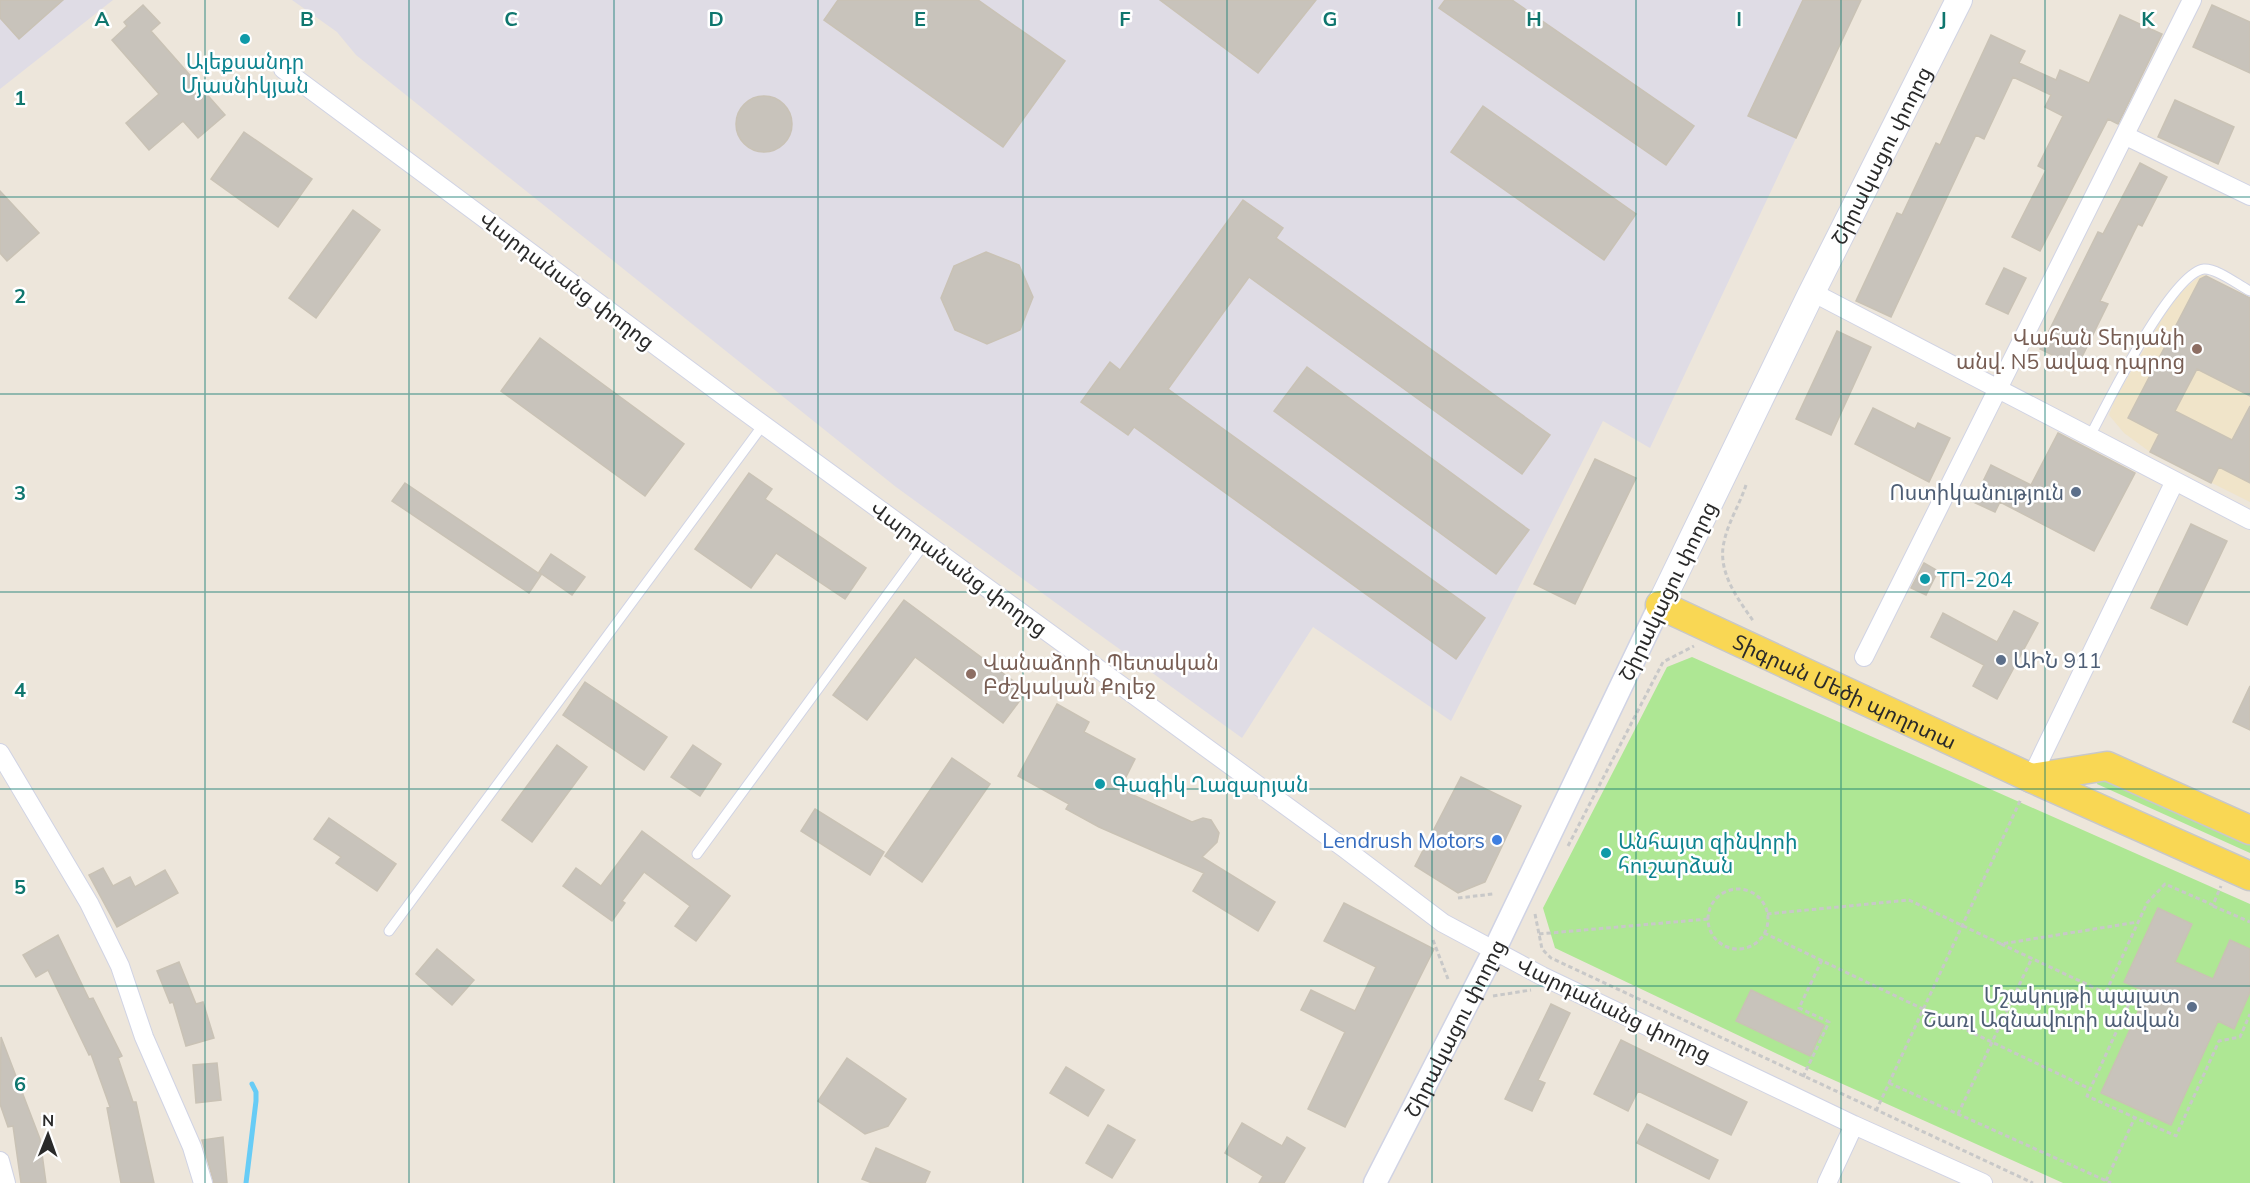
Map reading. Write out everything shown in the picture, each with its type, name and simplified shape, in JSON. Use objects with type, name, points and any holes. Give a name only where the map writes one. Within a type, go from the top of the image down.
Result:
[{"type":"main road","name":"Շիրակացու փողոց","points":[[1660,605],[1812,292],[1959,0]]},
{"type":"main road","name":"Տիգրան Մեծի պողոտա","points":[[1660,605],[2027,787],[2250,876]]},
{"type":"main road","points":[[2027,787],[2108,766],[2250,830]]},
{"type":"street","points":[[1864,657],[1999,391],[2192,0]]},
{"type":"street","name":"Վարդանանց փողոց","points":[[284,69],[763,425],[1344,848],[1443,923],[1552,981],[1854,1125],[1983,1183]]},
{"type":"street","points":[[2126,136],[2250,196]]},
{"type":"street","points":[[1812,292],[2174,483],[2250,520]]},
{"type":"street","points":[[2027,787],[2174,483]]},
{"type":"street","name":"Շիրակացու փողոց","points":[[1375,1183],[1494,949],[1660,605]]},
{"type":"street","points":[[0,753],[89,903],[120,966],[144,1036],[192,1147],[203,1183]]},
{"type":"street","points":[[1827,1183],[1854,1125]]},
{"type":"street","points":[[0,1161],[6,1183]]},
{"type":"lane","points":[[2089,438],[2170,296],[2199,270],[2208,269],[2250,291]]},
{"type":"lane","points":[[389,931],[763,425]]},
{"type":"lane","points":[[697,854],[925,543]]},
{"type":"path","points":[[1746,485],[1727,531],[1723,554],[1730,585],[1755,624]]},
{"type":"path","points":[[1565,853],[1663,662],[1687,652],[1695,645]]},
{"type":"path","points":[[1876,1112],[2027,787]]},
{"type":"path","points":[[2106,993],[2147,903],[2165,884],[2250,922]]},
{"type":"path","points":[[2213,905],[2222,885]]},
{"type":"path","points":[[1731,890],[1750,892],[1764,905],[1767,914],[1764,933],[1750,946],[1731,948],[1715,938],[1708,919],[1714,900],[1731,890]]},
{"type":"path","points":[[1458,898],[1493,894]]},
{"type":"path","points":[[1767,914],[1910,900],[2128,1004],[2087,1096],[2176,1136],[2219,1041],[2240,1037],[2250,1014]]},
{"type":"path","points":[[1538,906],[1535,915],[1542,949],[1551,958],[1876,1112],[2033,1183]]},
{"type":"path","points":[[1539,934],[1708,919]]},
{"type":"path","points":[[2001,944],[2138,922]]},
{"type":"path","points":[[1764,933],[2090,1089]]},
{"type":"path","points":[[1433,940],[1448,979]]},
{"type":"path","points":[[1958,1114],[2032,958]]},
{"type":"path","points":[[1803,1077],[1829,1022],[1799,1008],[1822,960]]},
{"type":"path","points":[[1484,997],[1535,989]]},
{"type":"path","points":[[1889,1083],[2111,1183]]},
{"type":"path","points":[[2106,1181],[2135,1117]]},
{"type":"shaded area","points":[[0,0],[113,0],[0,89]]},
{"type":"shaded area","points":[[292,0],[1861,0],[1650,448],[1603,421],[1451,721],[1313,627],[1242,738],[896,487],[356,55],[337,32]]},
{"type":"shaded area","name":"Վահան Տերյանի անվ. N5 ավագ դպրոց","points":[[2202,274],[2250,298],[2250,502],[2150,452],[2124,433],[2109,415],[2115,399],[2174,298]]},
{"type":"green space","points":[[1692,657],[2250,904],[2250,1183],[2063,1183],[1807,1068],[1555,948],[1543,908],[1667,667]]},
{"type":"green space","points":[[2099,777],[2250,842],[2250,853],[2097,784]]},
{"type":"building","points":[[0,0],[63,0],[19,39],[0,18]]},
{"type":"building","points":[[838,0],[978,0],[1065,61],[1003,147],[824,20]]},
{"type":"building","points":[[1160,0],[1316,0],[1258,73]]},
{"type":"building","points":[[1445,0],[1512,0],[1694,126],[1666,165],[1439,8]]},
{"type":"building","points":[[1803,0],[1861,0],[1796,138],[1748,116]]},
{"type":"building","points":[[143,5],[160,23],[151,31],[225,115],[198,138],[183,121],[149,150],[126,123],[159,94],[112,40],[127,26],[124,22]]},
{"type":"building","points":[[2212,5],[2250,22],[2250,73],[2193,47]]},
{"type":"building","points":[[2120,15],[2162,34],[2118,124],[2108,119],[2040,251],[2012,237],[2046,170],[2038,166],[2063,116],[2045,107],[2051,95],[2013,77],[1984,139],[1976,135],[1891,317],[1856,301],[1897,213],[1902,215],[1936,143],[1940,145],[1991,35],[2025,51],[2019,63],[2056,80],[2060,70],[2089,83]]},
{"type":"building","points":[[764,96],[775,98],[784,104],[790,113],[792,124],[790,135],[784,144],[775,150],[764,152],[753,150],[744,144],[738,135],[736,124],[738,113],[744,104],[753,98]]},
{"type":"building","points":[[2175,100],[2234,127],[2218,164],[2158,137]]},
{"type":"building","points":[[1483,106],[1636,214],[1604,260],[1451,152]]},
{"type":"building","points":[[244,132],[312,179],[278,227],[211,179]]},
{"type":"building","points":[[2140,163],[2167,177],[2142,226],[2138,224],[2100,301],[2108,304],[2077,367],[2040,349],[2098,232],[2103,234]]},
{"type":"building","points":[[0,191],[39,233],[7,261],[0,253]]},
{"type":"building","points":[[1243,200],[1283,228],[1276,238],[1550,435],[1522,474],[1249,277],[1168,389],[1485,618],[1456,659],[1134,427],[1128,435],[1081,402],[1110,362],[1120,370]]},
{"type":"building","points":[[353,210],[380,230],[316,318],[289,298]]},
{"type":"building","points":[[986,252],[1019,265],[1033,297],[1020,330],[987,344],[955,330],[941,298],[954,266]]},
{"type":"building","points":[[2004,268],[2026,278],[2008,314],[1986,304]]},
{"type":"building","name":"Վահան Տերյանի անվ. N5 ավագ դպրոց","points":[[2206,276],[2250,298],[2250,396],[2197,369],[2175,411],[2232,440],[2250,406],[2250,483],[2219,467],[2211,483],[2150,452],[2159,434],[2128,418],[2200,279]]},
{"type":"building","points":[[1837,331],[1871,347],[1831,435],[1796,419]]},
{"type":"building","points":[[540,338],[684,444],[645,496],[501,391]]},
{"type":"building","points":[[1307,367],[1529,530],[1496,574],[1274,411]]},
{"type":"building","points":[[1873,408],[1915,429],[1918,423],[1950,438],[1929,482],[1855,444]]},
{"type":"building","name":"Ոստիկանություն","points":[[2058,433],[2135,473],[2094,551],[2000,502],[1995,512],[1973,502],[1991,465],[2031,485]]},
{"type":"building","points":[[1595,459],[1636,478],[1575,604],[1534,584]]},
{"type":"building","points":[[749,473],[772,489],[765,499],[866,568],[845,599],[776,553],[751,588],[695,549]]},
{"type":"building","points":[[405,483],[541,575],[529,593],[392,501]]},
{"type":"building","points":[[2191,524],[2227,541],[2187,625],[2151,608]]},
{"type":"building","points":[[551,554],[585,577],[572,595],[539,572]]},
{"type":"building","name":"ТП-204","points":[[1924,563],[1938,571],[1926,595],[1911,588]]},
{"type":"building","name":"Վանաձորի Պետական Բժշկական Քոլեջ","points":[[904,600],[1027,691],[1003,723],[915,657],[867,720],[833,695]]},
{"type":"building","points":[[2014,611],[2038,623],[1997,699],[1973,686],[1984,665],[1931,637],[1943,613],[1997,642]]},
{"type":"building","points":[[585,682],[667,737],[644,770],[563,715]]},
{"type":"building","points":[[2250,686],[2250,730],[2233,722]]},
{"type":"building","points":[[1057,704],[1089,722],[1084,732],[1135,759],[1120,789],[1192,822],[1203,818],[1211,820],[1219,833],[1217,842],[1202,857],[1275,902],[1258,931],[1193,891],[1204,873],[1099,827],[1066,809],[1069,804],[1018,776]]},
{"type":"building","points":[[557,745],[587,767],[532,842],[502,820]]},
{"type":"building","points":[[693,745],[721,764],[700,796],[671,777]]},
{"type":"building","points":[[952,758],[990,784],[922,882],[885,856]]},
{"type":"building","points":[[1461,777],[1521,806],[1485,882],[1458,893],[1415,866]]},
{"type":"building","points":[[815,809],[884,852],[870,875],[801,831]]},
{"type":"building","points":[[329,818],[396,864],[377,891],[336,863],[341,857],[314,839]]},
{"type":"building","points":[[642,831],[730,896],[696,941],[675,926],[690,906],[644,872],[622,901],[625,903],[612,921],[563,886],[576,868],[601,886]]},
{"type":"building","points":[[103,868],[113,886],[130,877],[135,887],[165,870],[178,893],[117,927],[89,875]]},
{"type":"building","points":[[1344,903],[1434,949],[1345,1127],[1308,1109],[1345,1032],[1301,1010],[1311,990],[1355,1011],[1376,967],[1324,941]]},
{"type":"building","name":"Մշակույթի պալատ Շառլ Ազնավուրի անվան","points":[[2158,908],[2192,924],[2175,962],[2213,979],[2230,940],[2250,949],[2250,992],[2234,1029],[2218,1021],[2171,1125],[2101,1093],[2147,992],[2124,982]]},
{"type":"building","points":[[58,935],[89,999],[93,998],[122,1056],[118,1058],[133,1102],[136,1102],[154,1183],[121,1183],[107,1108],[110,1107],[91,1054],[89,1055],[48,970],[36,977],[23,955]]},
{"type":"building","points":[[437,949],[474,980],[452,1005],[416,974]]},
{"type":"building","points":[[179,962],[196,1004],[203,1002],[214,1038],[186,1046],[173,1002],[170,1003],[157,971]]},
{"type":"building","points":[[1751,990],[1824,1025],[1810,1056],[1736,1021]]},
{"type":"building","points":[[1551,1004],[1570,1013],[1538,1080],[1545,1083],[1532,1111],[1505,1099]]},
{"type":"building","points":[[1,1037],[40,1139],[46,1183],[21,1183],[13,1126],[8,1127],[0,1104]]},
{"type":"building","points":[[1621,1040],[1747,1102],[1731,1135],[1638,1091],[1628,1111],[1594,1094]]},
{"type":"building","points":[[847,1058],[906,1099],[888,1126],[865,1134],[818,1101]]},
{"type":"building","points":[[217,1063],[221,1100],[196,1103],[193,1065]]},
{"type":"building","points":[[1066,1067],[1104,1090],[1088,1116],[1050,1093]]},
{"type":"building","points":[[1242,1123],[1282,1146],[1287,1137],[1305,1148],[1284,1183],[1259,1183],[1263,1176],[1225,1153]]},
{"type":"building","points":[[1647,1124],[1718,1160],[1709,1179],[1637,1143]]},
{"type":"building","points":[[1108,1125],[1135,1140],[1112,1178],[1086,1163]]},
{"type":"building","points":[[223,1137],[227,1183],[214,1183],[202,1140]]},
{"type":"building","points":[[876,1148],[930,1172],[925,1183],[872,1183],[862,1179]]},
{"type":"waterway","points":[[246,1183],[256,1101],[256,1092],[252,1084]]},
{"type":"place","name":"Ալեքսանդր Մյասնիկյան","points":[[245,39]]},
{"type":"place","name":"Վահան Տերյանի անվ. N5 ավագ դպրոց","points":[[2197,349]]},
{"type":"place","name":"Ոստիկանություն","points":[[2076,492]]},
{"type":"place","name":"ТП-204","points":[[1925,579]]},
{"type":"place","name":"ԱԻՆ 911","points":[[2001,660]]},
{"type":"place","name":"Վանաձորի Պետական Բժշկական Քոլեջ","points":[[971,674]]},
{"type":"place","name":"Գագիկ Ղազարյան","points":[[1100,784]]},
{"type":"place","name":"Lendrush Motors","points":[[1497,840]]},
{"type":"place","name":"Անհայտ զինվորի հուշարձան","points":[[1606,853]]},
{"type":"place","name":"Մշակույթի պալատ Շառլ Ազնավուրի անվան","points":[[2192,1007]]}]
